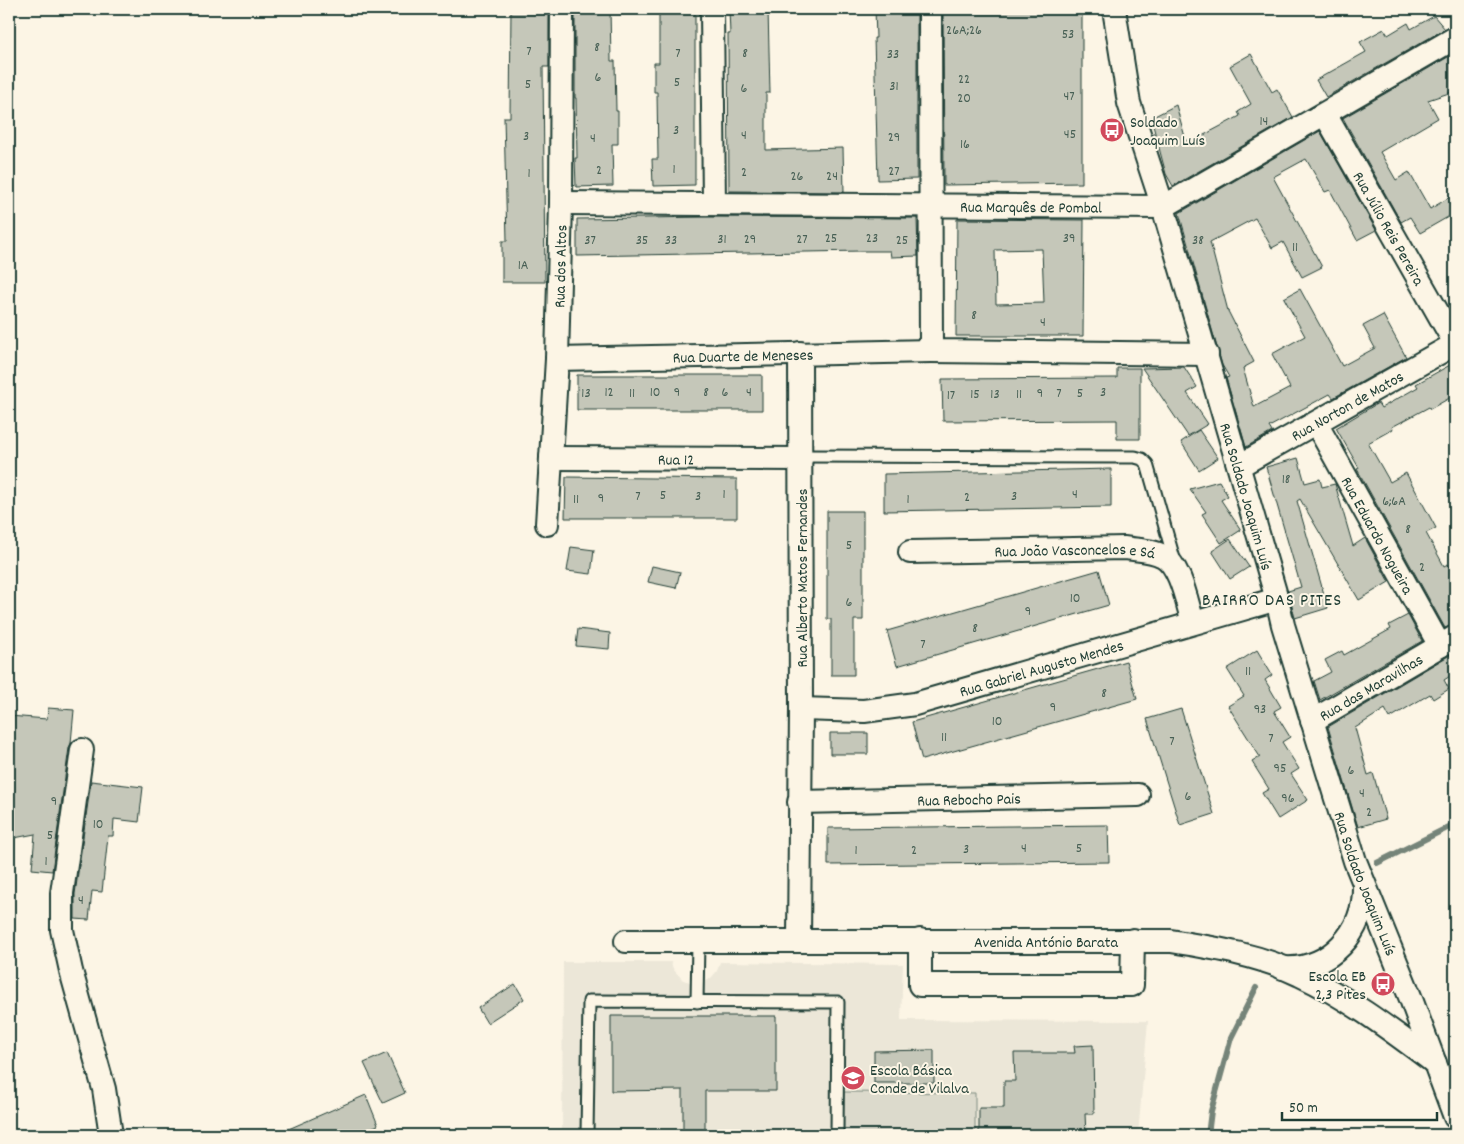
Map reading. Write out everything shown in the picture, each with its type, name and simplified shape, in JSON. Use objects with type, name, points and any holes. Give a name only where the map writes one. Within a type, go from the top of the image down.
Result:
[{"type":"street","name":"Rua dos Altos","points":[[547,524],[557,359],[561,203],[562,9]]},
{"type":"street","points":[[712,9],[714,204]]},
{"type":"street","points":[[930,9],[931,351]]},
{"type":"street","name":"Rua Soldado Joaquim Luís","points":[[1114,9],[1129,103],[1163,207],[1239,466],[1283,625],[1352,852],[1455,1118]]},
{"type":"street","points":[[1163,207],[1455,38]]},
{"type":"street","name":"Rua Júlio Reis Pereira","points":[[1325,114],[1455,343]]},
{"type":"street","name":"Rua Marquês de Pombal","points":[[561,203],[1163,207]]},
{"type":"street","name":"Rua Norton de Matos","points":[[1239,466],[1455,343]]},
{"type":"street","name":"Rua Duarte de Meneses","points":[[557,359],[931,351],[1206,354]]},
{"type":"street","name":"Rua Alberto Matos Fernandes","points":[[799,940],[801,709],[800,353]]},
{"type":"street","name":"Rua Eduardo Nogueira","points":[[1316,423],[1448,642]]},
{"type":"street","name":"Rua 12","points":[[551,458],[801,457]]},
{"type":"street","name":"Rua João Vasconcelos e Sá","points":[[910,552],[1125,548],[1146,551],[1164,556],[1176,569],[1193,622]]},
{"type":"street","name":"Rua Gabriel Augusto Mendes","points":[[801,709],[864,711],[915,704],[1277,599]]},
{"type":"street","name":"Rua das Maravilhas","points":[[1312,721],[1448,642]]},
{"type":"street","points":[[82,750],[62,893],[62,930],[71,971],[104,1089],[111,1135]]},
{"type":"street","name":"Rua Rebocho Pais","points":[[799,802],[1138,795]]},
{"type":"street","points":[[1282,968],[1308,966],[1324,960],[1338,950],[1347,940],[1360,914],[1363,906],[1364,884]]},
{"type":"street","points":[[920,940],[920,985],[1132,985],[1133,940]]},
{"type":"street","name":"Avenida António Barata","points":[[626,941],[1171,941],[1220,949],[1299,974],[1352,1004],[1435,1063]]},
{"type":"lane","points":[[801,457],[1125,457],[1142,459],[1148,464],[1176,569]]},
{"type":"lane","points":[[697,1002],[698,941]]},
{"type":"lane","points":[[588,1135],[588,1001],[838,1002],[837,1135]]},
{"type":"shaded area","name":"Escola Básica Conde de Vilalva","points":[[563,962],[671,962],[673,969],[683,980],[697,984],[705,982],[712,977],[717,971],[720,962],[903,964],[901,1020],[1148,1021],[1138,1135],[562,1135]]},
{"type":"shaded area","points":[[844,1092],[975,1093],[975,1135],[843,1135]]},
{"type":"building","points":[[511,9],[549,9],[549,67],[543,67],[545,282],[502,282],[502,241],[507,241],[504,117],[510,117]]},
{"type":"building","points":[[575,9],[610,9],[611,61],[615,61],[616,111],[618,111],[618,144],[612,144],[613,186],[576,187]]},
{"type":"building","points":[[659,9],[695,9],[695,185],[653,186],[652,159],[658,159],[657,92],[654,92],[654,63],[659,63]]},
{"type":"building","points":[[729,9],[768,9],[770,93],[766,93],[766,150],[843,148],[844,192],[729,191]]},
{"type":"building","points":[[875,9],[917,9],[917,179],[878,180],[874,38],[876,38]]},
{"type":"building","points":[[943,9],[1082,9],[1082,183],[944,185]]},
{"type":"building","points":[[1434,16],[1445,29],[1326,97],[1316,80],[1366,52],[1360,42],[1384,29],[1388,35],[1408,23],[1411,29]]},
{"type":"building","points":[[1455,53],[1455,91],[1428,100],[1438,118],[1380,152],[1396,180],[1409,172],[1430,209],[1455,194],[1455,213],[1420,233],[1410,217],[1401,222],[1343,118]]},
{"type":"building","points":[[1251,54],[1272,92],[1277,89],[1293,117],[1173,186],[1166,174],[1151,118],[1176,105],[1187,144],[1240,116],[1238,112],[1251,104],[1230,66]]},
{"type":"building","points":[[1320,131],[1376,230],[1357,240],[1330,190],[1325,192],[1306,159],[1273,177],[1322,267],[1302,277],[1283,242],[1272,248],[1255,218],[1210,242],[1228,311],[1254,362],[1243,368],[1254,407],[1290,388],[1272,354],[1305,336],[1284,298],[1300,289],[1342,366],[1375,348],[1363,326],[1383,315],[1406,357],[1333,398],[1330,394],[1269,427],[1272,432],[1246,447],[1226,378],[1229,377],[1222,365],[1179,213]]},
{"type":"building","points":[[709,217],[917,218],[918,256],[891,257],[890,251],[862,251],[577,256],[577,219]]},
{"type":"building","points":[[957,219],[1084,220],[1083,336],[956,336]],"holes":[[[1042,249],[1044,303],[996,304],[995,250]]]},
{"type":"building","points":[[1450,365],[1455,376],[1455,395],[1392,427],[1393,429],[1368,443],[1390,482],[1406,473],[1436,528],[1426,533],[1444,566],[1448,564],[1455,576],[1455,624],[1445,628],[1336,428],[1378,403],[1381,408],[1418,387],[1416,384]]},
{"type":"building","points":[[1184,367],[1197,387],[1187,393],[1208,424],[1188,436],[1142,368]]},
{"type":"building","points":[[1117,368],[1140,368],[1140,439],[1117,439],[1117,420],[943,421],[942,379],[1117,378]]},
{"type":"building","points":[[577,375],[762,375],[762,410],[577,410]]},
{"type":"building","points":[[1199,430],[1218,458],[1199,470],[1181,442]]},
{"type":"building","points":[[1298,458],[1305,483],[1320,479],[1322,487],[1335,484],[1353,546],[1365,538],[1389,582],[1359,600],[1300,499],[1297,501],[1328,608],[1295,618],[1288,591],[1301,587],[1266,467]]},
{"type":"building","points":[[1111,469],[1111,507],[884,511],[884,474]]},
{"type":"building","points":[[566,477],[737,479],[737,518],[565,518]]},
{"type":"building","points":[[1219,481],[1228,496],[1221,500],[1241,530],[1221,543],[1202,514],[1206,512],[1190,489]]},
{"type":"building","points":[[827,511],[863,511],[863,620],[854,620],[854,675],[831,675],[831,619],[827,619]]},
{"type":"building","points":[[1230,539],[1249,567],[1230,579],[1212,551]]},
{"type":"building","points":[[571,547],[594,550],[591,574],[567,571]]},
{"type":"building","points":[[652,566],[680,572],[676,588],[648,582]]},
{"type":"building","points":[[1099,570],[1109,605],[897,666],[887,631]]},
{"type":"building","points":[[1408,615],[1422,641],[1320,700],[1314,681],[1331,672],[1325,660],[1342,651],[1344,655],[1391,629],[1389,625]]},
{"type":"building","points":[[578,629],[610,633],[609,649],[576,646]]},
{"type":"building","points":[[1257,650],[1272,675],[1265,680],[1281,707],[1274,711],[1290,737],[1282,742],[1299,769],[1291,774],[1308,800],[1278,819],[1262,793],[1269,789],[1252,762],[1260,757],[1228,706],[1244,696],[1227,669]]},
{"type":"building","points":[[1455,652],[1455,673],[1444,680],[1449,689],[1433,699],[1430,694],[1390,718],[1385,709],[1355,728],[1368,775],[1373,773],[1386,819],[1358,827],[1328,727]]},
{"type":"building","points":[[1126,661],[1137,699],[922,760],[912,722]]},
{"type":"building","points":[[48,708],[74,710],[52,871],[32,869],[35,834],[9,839],[9,716],[47,719]]},
{"type":"building","points":[[1181,709],[1214,814],[1180,825],[1147,719]]},
{"type":"building","points":[[830,733],[868,733],[868,754],[830,754]]},
{"type":"building","points":[[91,781],[143,787],[139,822],[114,819],[113,836],[108,836],[102,892],[92,891],[89,920],[75,919],[75,894]]},
{"type":"building","points":[[1108,825],[1109,862],[828,865],[828,828]]},
{"type":"building","points":[[515,984],[524,999],[487,1023],[478,1008]]},
{"type":"building","points":[[611,1016],[776,1016],[776,1091],[705,1091],[705,1135],[683,1135],[683,1090],[611,1091]]},
{"type":"building","points":[[1093,1045],[1094,1114],[1085,1114],[1086,1135],[979,1135],[979,1108],[1004,1108],[1004,1081],[1015,1081],[1014,1053],[1075,1053],[1074,1046]]},
{"type":"building","points":[[934,1050],[934,1083],[874,1083],[874,1051]]},
{"type":"building","points":[[387,1053],[405,1093],[383,1103],[364,1063]]},
{"type":"building","points":[[366,1095],[378,1125],[355,1135],[275,1135]]},
{"type":"waterway","points":[[1377,863],[1455,824]]},
{"type":"waterway","points":[[1208,1135],[1211,1111],[1231,1038],[1256,988]]},
{"type":"place","name":"Soldado Joaquim Luís","points":[[1112,130]]},
{"type":"place","name":"Escola EB 2,3 Pites","points":[[1383,984]]},
{"type":"place","name":"Escola Básica Conde de Vilalva","points":[[853,1078]]},
{"type":"district","name":"BAIRRO DAS PITES","points":[[1272,599]]}]
